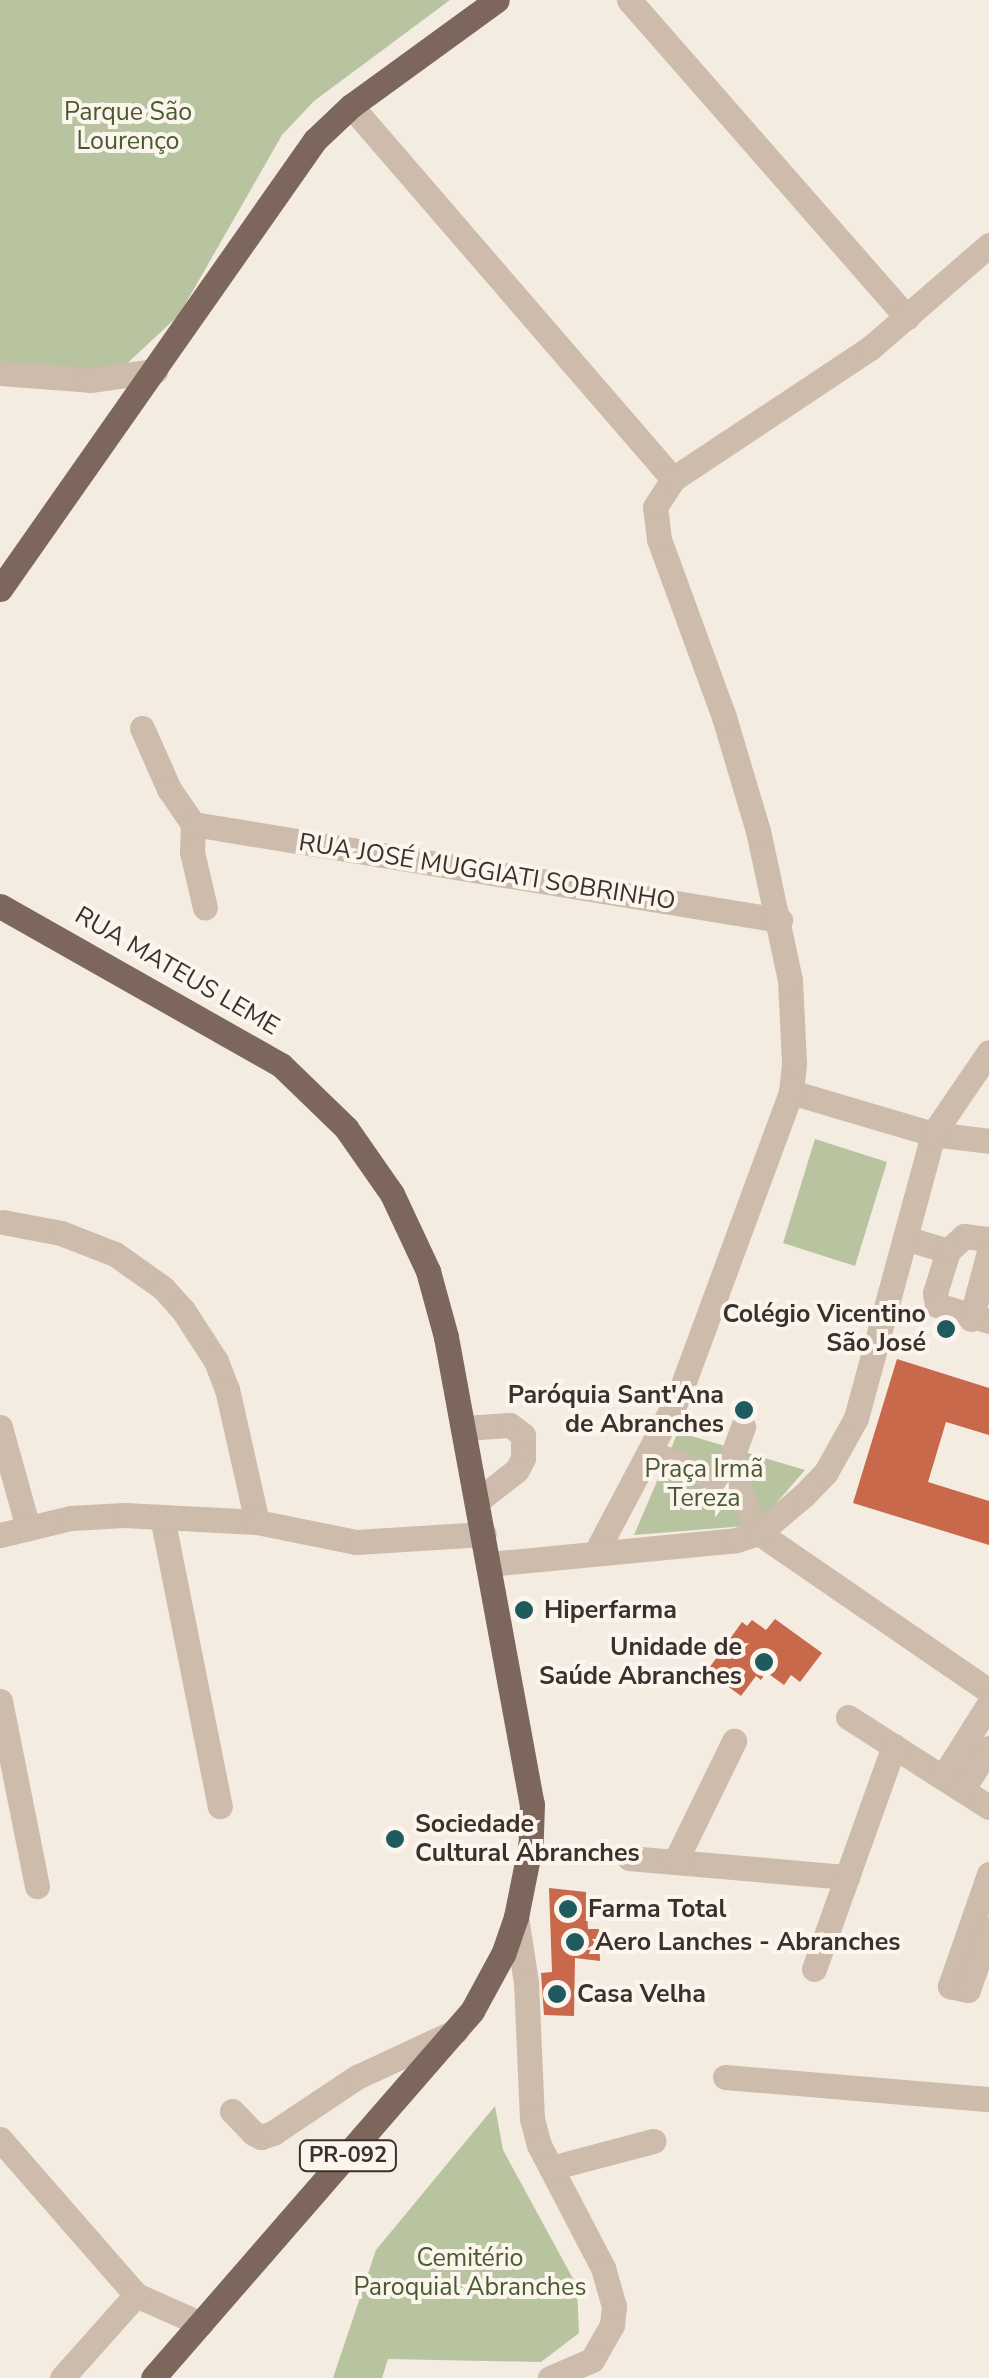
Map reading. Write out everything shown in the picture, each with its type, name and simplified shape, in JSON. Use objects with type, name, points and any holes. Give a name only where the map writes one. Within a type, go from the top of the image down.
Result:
[{"type":"main road","points":[[0,588],[155,371],[298,160],[351,106],[497,0]]},
{"type":"main road","name":"RUA MATEUS LEME","points":[[0,906],[281,1065],[346,1128],[392,1194],[428,1271],[464,1428],[532,1804],[531,1842],[516,1917]]},
{"type":"main road","name":"PR-092","points":[[153,2378],[456,2031],[488,1986],[516,1917]]},
{"type":"street","points":[[629,0],[907,318]]},
{"type":"street","points":[[351,106],[673,479]]},
{"type":"street","points":[[596,1552],[679,1395],[790,1092],[790,980],[780,920],[741,770],[655,523],[660,493],[673,479],[830,378],[907,318],[989,245]]},
{"type":"street","points":[[0,373],[90,380],[155,371]]},
{"type":"street","points":[[142,728],[169,789],[194,824],[192,852],[205,908]]},
{"type":"street","name":"RUA JOSÉ MUGGIATI SOBRINHO","points":[[194,824],[780,920]]},
{"type":"street","points":[[489,1564],[705,1544],[759,1534],[804,1495],[843,1446],[856,1418],[934,1134],[989,1052]]},
{"type":"street","points":[[790,1092],[934,1134],[989,1141]]},
{"type":"street","points":[[3,1222],[60,1233],[115,1254],[163,1288],[183,1310],[216,1361],[227,1389],[257,1522]]},
{"type":"street","points":[[989,1240],[964,1236],[948,1251],[935,1294],[937,1306],[980,1320],[989,1252]]},
{"type":"street","points":[[906,1238],[948,1251]]},
{"type":"street","points":[[464,1428],[510,1425],[523,1435],[523,1458],[518,1470],[478,1501]]},
{"type":"street","points":[[723,1481],[742,1427]]},
{"type":"street","points":[[0,1428],[28,1528]]},
{"type":"street","points":[[651,1452],[738,1487],[759,1534],[989,1692]]},
{"type":"street","points":[[162,1517],[220,1806]]},
{"type":"street","points":[[0,1535],[71,1518],[162,1517],[257,1522],[356,1542],[484,1534]]},
{"type":"street","points":[[0,1700],[37,1886]]},
{"type":"street","points":[[953,1784],[989,1704]]},
{"type":"street","points":[[848,1717],[989,1807]]},
{"type":"street","points":[[674,1862],[734,1741]]},
{"type":"street","points":[[814,1968],[894,1746]]},
{"type":"street","points":[[953,1784],[989,1748]]},
{"type":"street","points":[[630,1858],[846,1878]]},
{"type":"street","points":[[989,1874],[950,1986],[968,1990],[989,1929]]},
{"type":"street","name":"RUA MATEUS LEME","points":[[516,1917],[527,2001],[532,2120],[551,2168],[603,2268],[614,2306],[604,2343],[592,2360],[561,2377]]},
{"type":"street","points":[[232,2111],[253,2133],[262,2137],[274,2133],[357,2077],[456,2031]]},
{"type":"street","points":[[725,2077],[989,2099]]},
{"type":"street","points":[[551,2168],[653,2141]]},
{"type":"street","points":[[1,2142],[136,2295],[202,2324]]},
{"type":"street","points":[[62,2378],[136,2295]]},
{"type":"green space","name":"Parque São Lourenço","points":[[0,0],[450,0],[314,101],[282,135],[179,315],[104,385],[0,379]]},
{"type":"green space","points":[[815,1139],[887,1162],[855,1266],[783,1243]]},
{"type":"green space","name":"Praça Irmã Tereza","points":[[678,1432],[805,1470],[757,1525],[634,1535]]},
{"type":"green space","name":"Cemitério Paroquial Abranches","points":[[495,2106],[503,2150],[577,2286],[579,2333],[541,2362],[388,2359],[382,2378],[333,2378],[376,2250]]},
{"type":"building","points":[[897,1359],[989,1388],[989,1435],[946,1422],[928,1482],[989,1501],[989,1545],[853,1503]]},
{"type":"building","name":"Unidade de Saúde Abranches","points":[[775,1619],[822,1653],[800,1682],[791,1675],[784,1685],[766,1672],[761,1680],[756,1676],[741,1696],[707,1671],[742,1622],[747,1626],[752,1620],[766,1630]]},
{"type":"building","points":[[549,1888],[586,1892],[588,1929],[599,1929],[600,1961],[575,1958],[574,2016],[544,2015],[541,1973],[552,1972]]},
{"type":"place","name":"Colégio Vicentino São José","points":[[946,1329]]},
{"type":"place","name":"Paróquia Sant'Ana de Abranches","points":[[744,1410]]},
{"type":"place","name":"Hiperfarma","points":[[524,1610]]},
{"type":"place","name":"Unidade de Saúde Abranches","points":[[764,1662]]},
{"type":"place","name":"Sociedade Cultural Abranches","points":[[395,1839]]},
{"type":"place","name":"Farma Total","points":[[568,1909]]},
{"type":"place","name":"Aero Lanches - Abranches","points":[[575,1942]]},
{"type":"place","name":"Casa Velha","points":[[557,1994]]}]
